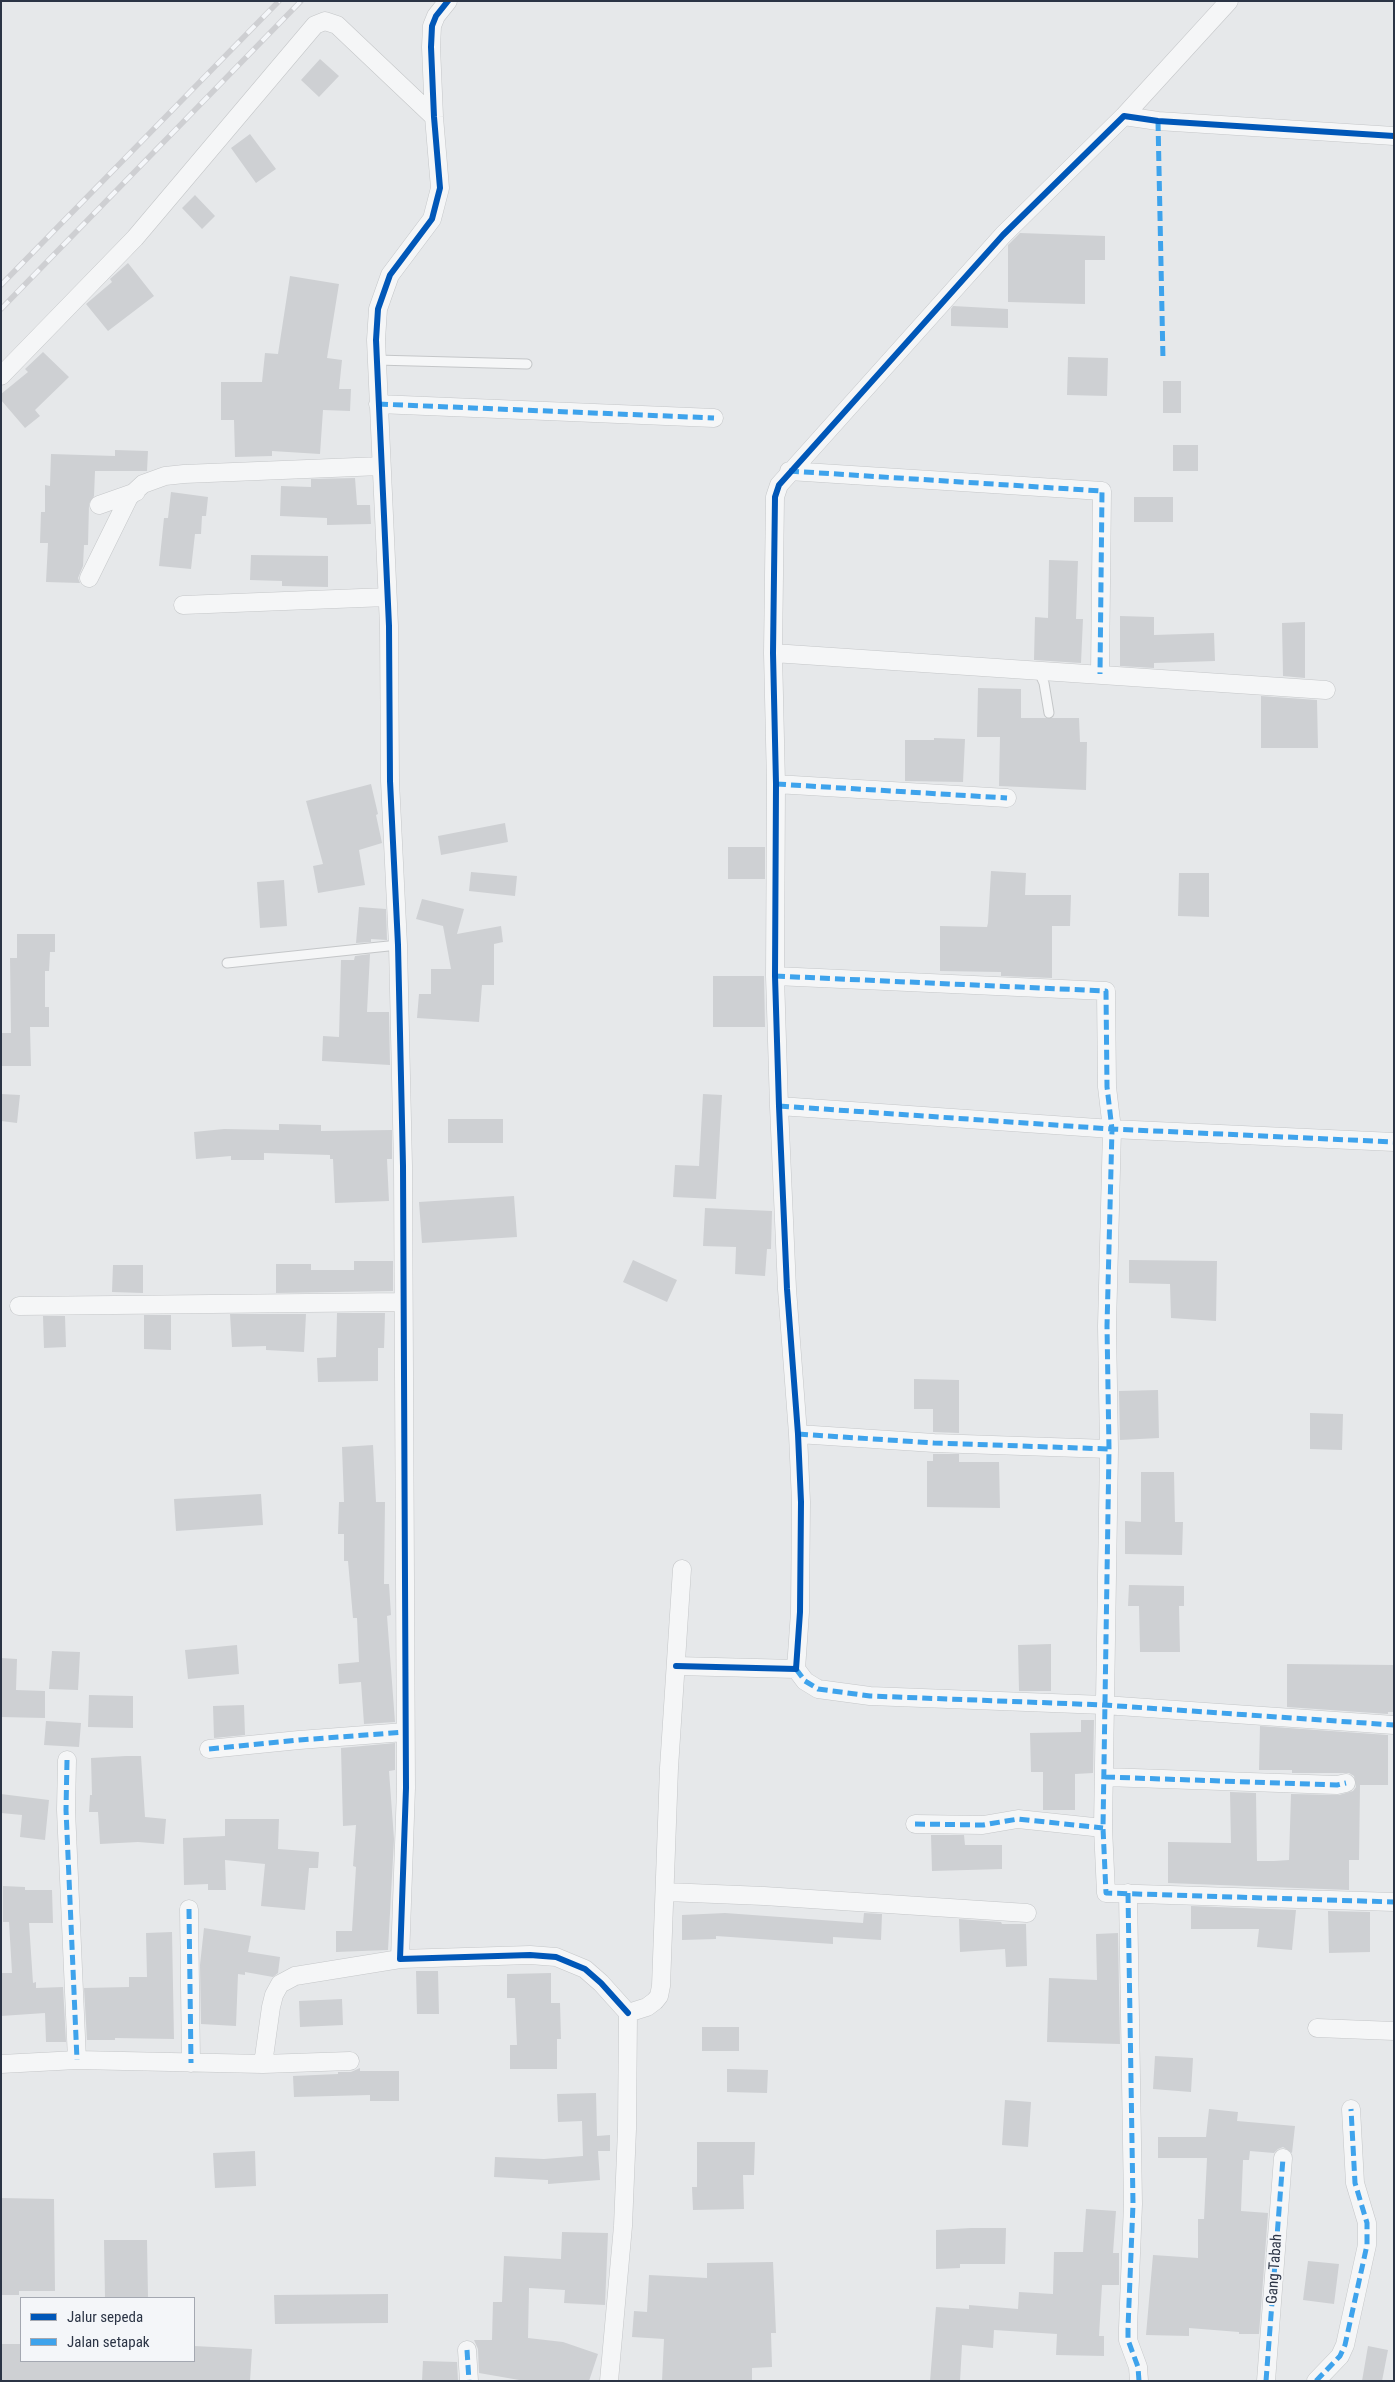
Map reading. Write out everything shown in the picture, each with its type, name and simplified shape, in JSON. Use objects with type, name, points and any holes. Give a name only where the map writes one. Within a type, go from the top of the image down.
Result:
[{"type":"street","points":[[400,1959],[406,1788],[403,1302],[398,945],[390,781],[388,597],[376,360],[378,309],[390,275],[432,219],[440,188],[434,117],[432,26],[436,16],[448,1]]},
{"type":"street","points":[[1230,1],[1124,116],[1003,235],[789,471],[779,485],[775,497],[773,653],[776,784],[778,1106],[787,1289],[798,1434],[800,1602],[796,1669],[800,1677],[811,1686],[834,1693],[870,1696],[1104,1704],[1394,1725]]},
{"type":"street","points":[[1,376],[135,238],[315,25],[325,21],[337,25],[434,117]]},
{"type":"street","points":[[1124,116],[1158,121],[1394,136]]},
{"type":"street","points":[[378,404],[714,418]]},
{"type":"street","points":[[99,506],[158,484],[203,476],[381,466]]},
{"type":"street","points":[[89,578],[129,497],[143,484],[165,476],[184,474],[381,466]]},
{"type":"street","points":[[789,471],[1102,491],[1100,674]]},
{"type":"street","points":[[183,605],[388,597]]},
{"type":"street","points":[[773,653],[1326,690]]},
{"type":"street","points":[[776,784],[1006,798]]},
{"type":"street","points":[[776,976],[1106,991],[1107,1087],[1112,1129],[1107,1326],[1109,1449],[1103,1828],[1106,1893],[1394,1902]]},
{"type":"street","points":[[778,1106],[1112,1129],[1394,1142]]},
{"type":"street","points":[[19,1306],[403,1302]]},
{"type":"street","points":[[798,1434],[934,1443],[1109,1449]]},
{"type":"street","points":[[628,2013],[647,2006],[659,1996],[666,1892],[669,1768],[682,1569]]},
{"type":"street","points":[[676,1666],[796,1669]]},
{"type":"street","points":[[209,1749],[405,1732]]},
{"type":"street","points":[[67,1760],[66,1810],[77,2060]]},
{"type":"street","points":[[1104,1777],[1336,1785],[1346,1783]]},
{"type":"street","points":[[915,1824],[983,1825],[1018,1820],[1103,1828]]},
{"type":"street","points":[[666,1892],[764,1896],[1027,1913]]},
{"type":"street","points":[[1128,1893],[1133,2204],[1128,2340],[1138,2367],[1140,2381]]},
{"type":"street","points":[[189,1909],[191,2063]]},
{"type":"street","points":[[262,2064],[274,1995],[280,1984],[295,1976],[400,1959],[530,1955],[556,1957],[585,1969],[601,1983],[628,2013],[627,2129],[623,2226],[609,2381]]},
{"type":"street","points":[[1317,2028],[1394,2031]]},
{"type":"street","points":[[1,2064],[77,2060],[262,2064],[350,2061]]},
{"type":"street","points":[[1316,2381],[1340,2356],[1345,2345],[1366,2244],[1366,2223],[1355,2182],[1351,2110]]},
{"type":"street","name":"Gang Tabah","points":[[1266,2381],[1283,2158]]},
{"type":"street","points":[[467,2350],[469,2381]]},
{"type":"lane","points":[[376,360],[527,364]]},
{"type":"lane","points":[[1038,670],[1044,684],[1049,713]]},
{"type":"lane","points":[[226,963],[398,945]]},
{"type":"building","points":[[320,59],[339,76],[319,97],[301,80]]},
{"type":"building","points":[[250,134],[276,169],[256,183],[231,148]]},
{"type":"building","points":[[195,195],[215,216],[202,229],[182,208]]},
{"type":"building","points":[[1020,233],[1105,236],[1105,260],[1085,260],[1085,304],[1008,302],[1008,245]]},
{"type":"building","points":[[128,263],[154,296],[108,331],[86,304],[112,282],[110,279]]},
{"type":"building","points":[[290,276],[339,284],[327,358],[342,360],[339,389],[351,389],[350,411],[323,410],[320,454],[272,451],[272,456],[235,457],[234,420],[221,420],[221,382],[262,382],[265,353],[278,354]]},
{"type":"building","points":[[953,306],[1008,309],[1008,328],[951,326],[951,309]]},
{"type":"building","points":[[43,352],[69,377],[35,410],[40,416],[25,428],[1,400],[1,394],[28,372],[25,369]]},
{"type":"building","points":[[1068,357],[1108,358],[1107,396],[1067,395]]},
{"type":"building","points":[[1163,381],[1181,381],[1181,413],[1163,413]]},
{"type":"building","points":[[1173,445],[1198,445],[1198,471],[1173,471]]},
{"type":"building","points":[[115,450],[148,451],[147,471],[95,471],[94,496],[89,504],[88,545],[84,545],[83,566],[78,578],[80,583],[46,582],[48,543],[40,543],[41,512],[45,512],[45,485],[50,486],[51,454],[115,456]]},
{"type":"building","points":[[355,478],[357,505],[370,505],[371,524],[327,525],[327,518],[280,516],[281,486],[311,487],[311,479]]},
{"type":"building","points":[[171,492],[208,497],[206,516],[202,516],[201,534],[195,534],[191,569],[159,566],[164,518],[168,518]]},
{"type":"building","points":[[1134,497],[1173,497],[1173,522],[1134,522]]},
{"type":"building","points":[[251,555],[328,556],[328,587],[282,586],[282,581],[250,580]]},
{"type":"building","points":[[1049,560],[1078,561],[1076,619],[1083,619],[1081,663],[1034,660],[1035,617],[1048,618]]},
{"type":"building","points":[[1120,616],[1154,617],[1154,635],[1214,633],[1215,661],[1154,663],[1154,668],[1120,666]]},
{"type":"building","points":[[1305,622],[1305,678],[1283,676],[1282,623]]},
{"type":"building","points":[[978,688],[1021,689],[1021,718],[1079,718],[1080,742],[1087,742],[1086,790],[999,786],[1000,737],[977,737]]},
{"type":"building","points":[[1261,696],[1317,700],[1318,748],[1261,748]]},
{"type":"building","points":[[934,738],[965,739],[963,782],[905,781],[905,740],[934,740]]},
{"type":"building","points":[[371,784],[382,843],[359,850],[365,885],[318,893],[313,866],[323,864],[306,801]]},
{"type":"building","points":[[505,823],[508,842],[441,855],[438,836]]},
{"type":"building","points":[[728,847],[765,847],[765,879],[728,879]]},
{"type":"building","points":[[991,871],[1026,873],[1025,895],[1071,895],[1070,926],[1052,926],[1052,978],[1001,976],[1001,972],[940,971],[940,926],[987,927]]},
{"type":"building","points":[[471,872],[517,876],[515,896],[469,891]]},
{"type":"building","points":[[1179,873],[1209,873],[1209,917],[1178,916]]},
{"type":"building","points":[[284,880],[287,926],[260,928],[257,882]]},
{"type":"building","points":[[422,899],[464,909],[457,934],[501,926],[503,942],[494,944],[494,985],[482,985],[479,1022],[417,1018],[419,994],[431,994],[431,969],[451,969],[443,926],[416,919]]},
{"type":"building","points":[[359,907],[386,909],[387,940],[371,939],[371,942],[356,943]]},
{"type":"building","points":[[17,934],[55,934],[55,952],[50,952],[49,971],[45,971],[45,1007],[49,1007],[49,1027],[30,1027],[31,1066],[1,1066],[1,1033],[11,1033],[10,958],[17,958]]},
{"type":"building","points":[[370,954],[367,1012],[389,1012],[390,1065],[322,1061],[323,1036],[339,1037],[341,960],[354,960],[355,956]]},
{"type":"building","points":[[713,976],[764,976],[765,1027],[713,1027]]},
{"type":"building","points":[[1,1094],[20,1095],[17,1123],[1,1121]]},
{"type":"building","points":[[703,1094],[722,1095],[716,1199],[673,1197],[675,1165],[699,1166]]},
{"type":"building","points":[[448,1119],[503,1119],[503,1143],[448,1143]]},
{"type":"building","points":[[279,1124],[321,1125],[321,1131],[392,1130],[392,1159],[387,1159],[389,1201],[335,1203],[333,1159],[330,1159],[330,1155],[264,1153],[264,1160],[231,1160],[231,1156],[196,1159],[194,1132],[224,1129],[279,1130]]},
{"type":"building","points":[[514,1196],[517,1237],[422,1243],[419,1202]]},
{"type":"building","points":[[705,1208],[772,1211],[771,1249],[767,1249],[765,1276],[735,1274],[736,1247],[703,1246]]},
{"type":"building","points":[[633,1260],[677,1280],[667,1302],[623,1282]]},
{"type":"building","points":[[1129,1260],[1217,1261],[1216,1321],[1171,1318],[1170,1284],[1129,1283]]},
{"type":"building","points":[[354,1261],[393,1261],[393,1291],[276,1293],[276,1264],[311,1264],[311,1270],[354,1270]]},
{"type":"building","points":[[113,1265],[143,1265],[143,1293],[112,1292]]},
{"type":"building","points":[[337,1313],[385,1313],[384,1348],[378,1348],[378,1381],[318,1382],[317,1358],[336,1357]]},
{"type":"building","points":[[230,1314],[306,1314],[304,1352],[266,1350],[266,1346],[232,1347]]},
{"type":"building","points":[[144,1315],[171,1315],[171,1350],[144,1349]]},
{"type":"building","points":[[43,1316],[65,1316],[66,1347],[44,1348]]},
{"type":"building","points":[[914,1379],[959,1380],[959,1433],[933,1432],[933,1409],[914,1409]]},
{"type":"building","points":[[1158,1390],[1159,1438],[1120,1440],[1119,1391]]},
{"type":"building","points":[[1310,1413],[1343,1414],[1342,1450],[1310,1449]]},
{"type":"building","points":[[373,1445],[376,1502],[385,1502],[384,1584],[389,1584],[391,1615],[387,1616],[395,1722],[364,1724],[361,1682],[339,1684],[338,1664],[359,1662],[357,1618],[353,1618],[348,1561],[344,1561],[344,1534],[338,1534],[339,1502],[344,1502],[342,1447]]},
{"type":"building","points":[[933,1454],[959,1454],[959,1462],[999,1462],[1000,1508],[927,1507],[927,1461],[933,1461]]},
{"type":"building","points":[[1141,1472],[1174,1472],[1175,1522],[1183,1522],[1182,1555],[1125,1554],[1125,1521],[1141,1522]]},
{"type":"building","points":[[261,1494],[263,1525],[176,1531],[174,1499]]},
{"type":"building","points":[[1129,1585],[1184,1586],[1184,1606],[1179,1606],[1180,1652],[1140,1652],[1139,1606],[1128,1606]]},
{"type":"building","points":[[1051,1644],[1051,1691],[1019,1691],[1018,1645]]},
{"type":"building","points":[[237,1645],[239,1674],[188,1679],[185,1650]]},
{"type":"building","points":[[52,1651],[80,1652],[78,1690],[49,1689]]},
{"type":"building","points":[[1,1658],[17,1659],[16,1690],[45,1691],[45,1718],[1,1717]]},
{"type":"building","points":[[1287,1664],[1394,1665],[1394,1712],[1388,1712],[1388,1714],[1287,1707]]},
{"type":"building","points":[[89,1695],[133,1696],[133,1728],[88,1727]]},
{"type":"building","points":[[244,1705],[245,1735],[214,1738],[213,1706]]},
{"type":"building","points":[[1081,1720],[1094,1720],[1093,1773],[1075,1774],[1075,1810],[1043,1810],[1043,1772],[1031,1772],[1030,1733],[1081,1732]]},
{"type":"building","points":[[46,1721],[81,1723],[79,1747],[44,1745]]},
{"type":"building","points":[[1260,1726],[1388,1735],[1388,1785],[1360,1785],[1359,1860],[1349,1860],[1349,1890],[1168,1883],[1168,1842],[1231,1843],[1230,1792],[1256,1793],[1257,1861],[1274,1861],[1289,1860],[1291,1794],[1339,1795],[1353,1791],[1356,1787],[1354,1776],[1349,1773],[1292,1773],[1292,1770],[1259,1770]]},
{"type":"building","points":[[395,1743],[395,1770],[389,1771],[394,1839],[388,1950],[336,1952],[336,1931],[352,1931],[356,1867],[353,1866],[356,1825],[343,1826],[341,1748]]},
{"type":"building","points":[[141,1756],[145,1817],[166,1819],[164,1844],[138,1842],[100,1844],[98,1812],[89,1812],[90,1795],[92,1795],[91,1758]]},
{"type":"building","points":[[1,1794],[49,1800],[45,1840],[20,1837],[22,1815],[1,1813]]},
{"type":"building","points":[[225,1819],[279,1819],[278,1849],[319,1852],[318,1868],[309,1868],[305,1910],[261,1906],[265,1864],[225,1860],[226,1890],[208,1890],[208,1884],[184,1885],[183,1838],[225,1836]]},
{"type":"building","points":[[931,1835],[964,1835],[965,1845],[1002,1845],[1002,1869],[932,1871]]},
{"type":"building","points":[[3,1886],[25,1887],[25,1890],[52,1890],[53,1923],[29,1923],[33,1983],[36,1982],[36,1988],[63,1987],[66,2042],[46,2042],[45,2013],[1,2016],[1,1973],[12,1973],[9,1922],[3,1922]]},
{"type":"building","points":[[1191,1906],[1296,1910],[1292,1950],[1257,1947],[1259,1929],[1191,1929]]},
{"type":"building","points":[[1328,1911],[1370,1912],[1370,1952],[1329,1953]]},
{"type":"building","points":[[725,1913],[863,1923],[864,1913],[882,1914],[881,1940],[833,1937],[833,1944],[716,1936],[716,1939],[682,1940],[682,1915]]},
{"type":"building","points":[[959,1919],[1001,1922],[1002,1924],[1026,1924],[1027,1966],[1006,1967],[1005,1949],[960,1952]]},
{"type":"building","points":[[204,1928],[251,1936],[248,1952],[280,1957],[278,1973],[273,1977],[245,1972],[245,1975],[238,1974],[236,2026],[201,2024],[200,1965]]},
{"type":"building","points":[[172,1932],[174,2039],[115,2038],[115,2040],[87,2040],[84,1988],[129,1987],[129,1977],[147,1977],[146,1933]]},
{"type":"building","points":[[1118,1933],[1120,2044],[1047,2042],[1049,1978],[1097,1980],[1096,1934]]},
{"type":"building","points":[[416,1971],[438,1971],[439,2014],[417,2014]]},
{"type":"building","points":[[551,1973],[551,2003],[560,2003],[561,2039],[557,2039],[557,2069],[510,2069],[510,2045],[517,2045],[515,1998],[507,1998],[507,1974]]},
{"type":"building","points":[[342,1999],[343,2025],[300,2027],[299,2001]]},
{"type":"building","points":[[702,2027],[739,2027],[739,2051],[702,2051]]},
{"type":"building","points":[[1155,2056],[1193,2058],[1191,2092],[1153,2089]]},
{"type":"building","points":[[360,2068],[360,2071],[399,2071],[399,2101],[370,2101],[370,2095],[294,2097],[293,2076],[338,2074],[338,2072],[351,2072]]},
{"type":"building","points":[[727,2069],[768,2070],[767,2093],[727,2092]]},
{"type":"building","points":[[596,2093],[597,2136],[610,2135],[610,2151],[598,2151],[600,2180],[548,2184],[548,2180],[494,2177],[495,2157],[544,2159],[583,2156],[582,2121],[558,2122],[557,2094]]},
{"type":"building","points":[[1005,2100],[1031,2102],[1028,2147],[1002,2145]]},
{"type":"building","points":[[1209,2109],[1238,2112],[1237,2121],[1295,2126],[1292,2153],[1283,2147],[1274,2153],[1250,2151],[1249,2160],[1243,2160],[1241,2211],[1268,2213],[1259,2334],[1239,2334],[1239,2332],[1189,2328],[1189,2336],[1146,2335],[1153,2255],[1198,2258],[1198,2219],[1204,2219],[1207,2158],[1158,2158],[1158,2137],[1206,2137]]},
{"type":"building","points":[[697,2142],[755,2142],[754,2175],[743,2175],[744,2209],[693,2210],[692,2187],[697,2187]]},
{"type":"building","points":[[255,2151],[256,2186],[215,2188],[213,2153]]},
{"type":"building","points":[[1,2198],[54,2199],[55,2291],[19,2291],[19,2295],[1,2295]]},
{"type":"building","points":[[1086,2209],[1116,2211],[1113,2253],[1119,2253],[1119,2285],[1102,2285],[1099,2336],[1104,2336],[1104,2356],[1056,2355],[1057,2334],[994,2330],[993,2348],[962,2345],[960,2381],[930,2381],[936,2307],[969,2309],[969,2305],[1018,2309],[1019,2292],[1053,2294],[1054,2252],[1083,2252]]},
{"type":"building","points":[[1006,2228],[1005,2264],[960,2264],[960,2268],[936,2269],[936,2230]]},
{"type":"building","points":[[562,2232],[608,2233],[605,2305],[564,2303],[565,2290],[529,2288],[528,2338],[563,2342],[598,2354],[589,2381],[525,2381],[479,2373],[478,2349],[474,2340],[492,2340],[493,2302],[502,2302],[504,2256],[561,2259]]},
{"type":"building","points":[[104,2240],[147,2240],[148,2297],[105,2297]]},
{"type":"building","points":[[1308,2261],[1339,2264],[1334,2304],[1303,2300]]},
{"type":"building","points":[[773,2262],[776,2333],[771,2333],[772,2367],[752,2368],[752,2381],[662,2381],[664,2339],[632,2337],[634,2311],[647,2312],[649,2275],[707,2278],[707,2263]]},
{"type":"building","points":[[388,2294],[388,2323],[275,2324],[274,2295]]},
{"type":"building","points":[[1,2344],[20,2344],[20,2362],[195,2362],[195,2346],[252,2349],[250,2381],[1,2381]]},
{"type":"building","points":[[1368,2346],[1388,2350],[1382,2381],[1362,2381]]},
{"type":"building","points":[[423,2361],[457,2362],[458,2381],[422,2381]]},
{"type":"railway","points":[[1,285],[279,1]]},
{"type":"railway","points":[[1,309],[301,1]]},
{"type":"marked path","points":[[1158,121],[1163,360]]},
{"type":"marked path","points":[[378,404],[714,418]]},
{"type":"marked path","points":[[789,471],[1102,491],[1100,674]]},
{"type":"marked path","points":[[776,784],[1007,798]]},
{"type":"marked path","points":[[775,976],[1106,991],[1107,1087],[1112,1129],[1107,1326],[1109,1449],[1103,1828],[1106,1893],[1394,1902]]},
{"type":"marked path","points":[[779,1106],[1112,1129],[1394,1142]]},
{"type":"marked path","points":[[798,1434],[934,1443],[1109,1449]]},
{"type":"marked path","points":[[796,1669],[805,1681],[818,1689],[870,1696],[1104,1705],[1394,1725]]},
{"type":"marked path","points":[[209,1749],[405,1732]]},
{"type":"marked path","points":[[67,1760],[66,1810],[77,2060]]},
{"type":"marked path","points":[[1105,1777],[1337,1785],[1346,1783]]},
{"type":"marked path","points":[[915,1824],[983,1825],[1018,1819],[1103,1828]]},
{"type":"marked path","points":[[1128,1893],[1133,2204],[1128,2340],[1138,2367],[1139,2381]]},
{"type":"marked path","points":[[189,1909],[191,2063]]},
{"type":"marked path","points":[[1316,2381],[1340,2356],[1345,2345],[1367,2245],[1367,2223],[1355,2183],[1351,2109]]},
{"type":"marked path","points":[[1266,2381],[1283,2158]]},
{"type":"marked path","points":[[467,2350],[469,2381]]},
{"type":"cycle path","points":[[448,1],[436,16],[432,26],[431,47],[440,188],[432,219],[390,275],[378,309],[376,340],[389,626],[390,781],[398,945],[403,1166],[406,1788],[400,1959],[530,1955],[556,1957],[585,1969],[601,1983],[628,2013]]},
{"type":"cycle path","points":[[676,1666],[796,1669],[800,1612],[801,1502],[787,1289],[775,976],[776,784],[773,653],[775,497],[779,485],[1003,235],[1124,116],[1158,121],[1394,136]]}]
